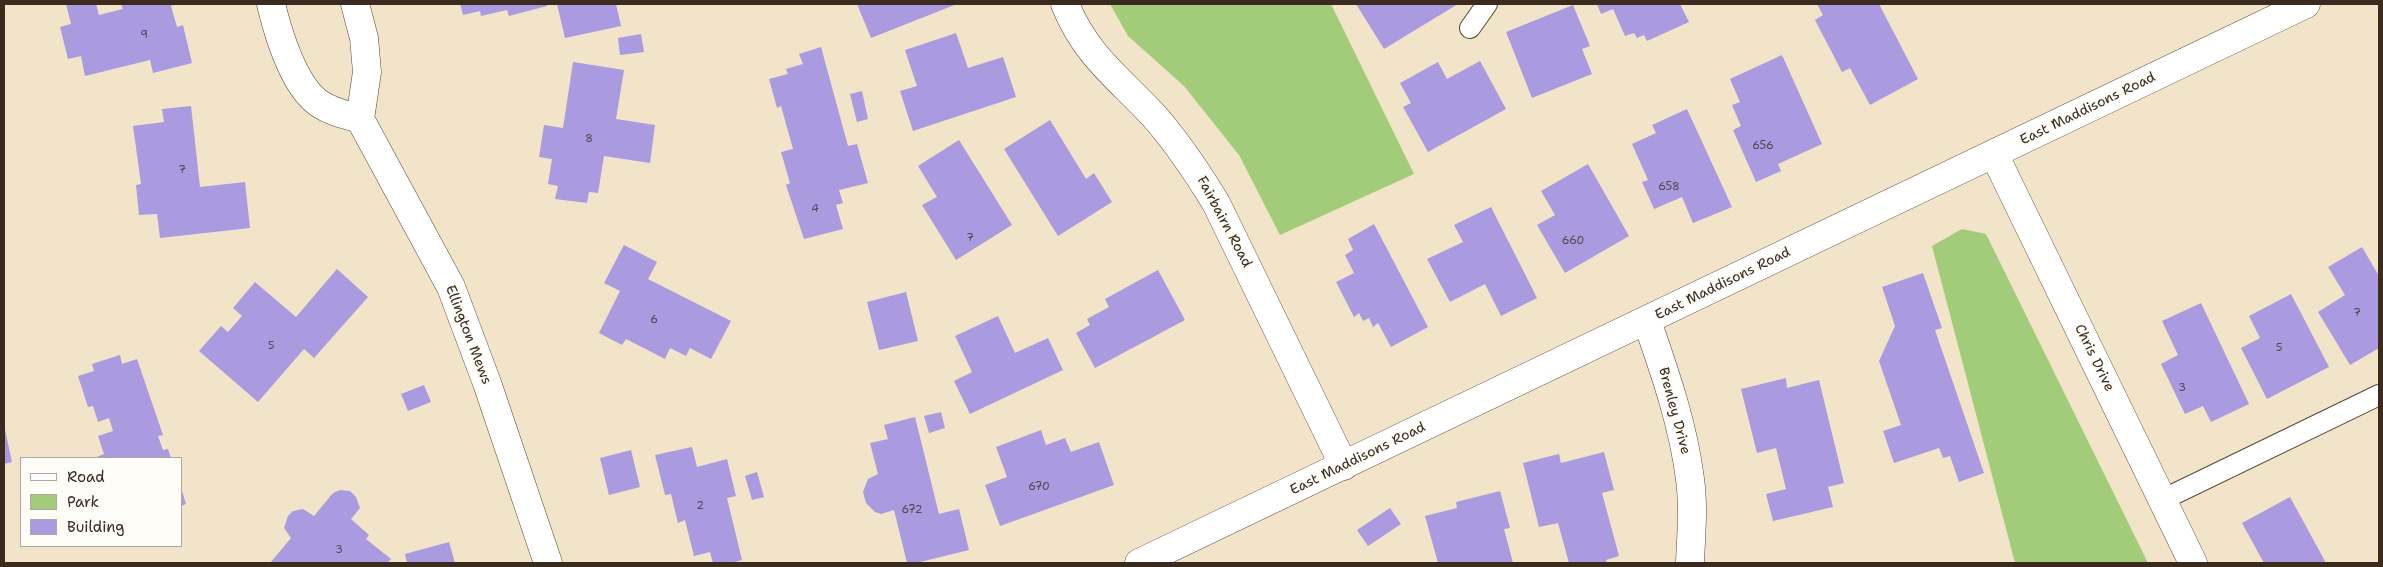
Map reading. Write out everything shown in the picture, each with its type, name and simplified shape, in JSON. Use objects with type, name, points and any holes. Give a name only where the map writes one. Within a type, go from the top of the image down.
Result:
[{"type":"street","points":[[271,4],[278,32],[287,56],[306,90],[318,103],[334,112],[360,119],[367,72],[364,38],[355,4]]},
{"type":"street","name":"Fairbairn Road","points":[[1065,4],[1085,44],[1175,140],[1198,172],[1216,203],[1344,466]]},
{"type":"street","name":"East Maddisons Road","points":[[1139,563],[2306,4]]},
{"type":"street","name":"Ellington Mews","points":[[360,119],[451,286],[487,383],[548,563]]},
{"type":"street","name":"Chris Drive","points":[[1994,154],[2193,563]]},
{"type":"street","name":"Brenley Drive","points":[[1647,321],[1669,385],[1682,431],[1690,481],[1690,563]]},
{"type":"lane","points":[[1470,28],[1486,4]]},
{"type":"lane","points":[[2162,500],[2379,395]]},
{"type":"green space","points":[[1110,4],[1331,4],[1414,174],[1280,235],[1239,155],[1184,86],[1128,36]]},
{"type":"green space","points":[[1962,229],[1986,234],[2148,563],[2015,563],[1932,246]]},
{"type":"building","points":[[66,4],[96,4],[99,15],[123,9],[121,4],[176,4],[171,6],[177,27],[183,25],[192,63],[153,73],[150,60],[85,76],[81,56],[68,59],[60,27],[71,24]]},
{"type":"building","points":[[460,4],[547,4],[547,6],[509,16],[507,10],[481,16],[480,11],[463,15]]},
{"type":"building","points":[[557,4],[616,4],[621,26],[565,38]]},
{"type":"building","points":[[857,4],[957,4],[871,38]]},
{"type":"building","points":[[1356,4],[1458,4],[1384,49]]},
{"type":"building","points":[[1597,4],[1680,4],[1689,22],[1647,41],[1644,35],[1637,38],[1634,33],[1625,36],[1613,9],[1601,14]]},
{"type":"building","points":[[1817,4],[1879,4],[1918,79],[1870,105],[1850,68],[1842,72],[1815,20],[1823,15]]},
{"type":"building","points":[[1573,5],[1590,46],[1582,49],[1592,74],[1532,98],[1506,32]]},
{"type":"building","points":[[956,33],[968,68],[1003,57],[1016,97],[913,131],[900,91],[917,86],[905,50]]},
{"type":"building","points":[[641,34],[644,52],[620,55],[618,38]]},
{"type":"building","points":[[821,47],[848,146],[857,144],[868,183],[839,190],[843,203],[836,205],[843,229],[804,239],[786,185],[790,183],[781,152],[793,149],[781,106],[777,108],[769,79],[788,74],[786,69],[803,64],[799,54]]},
{"type":"building","points":[[1782,55],[1822,144],[1778,164],[1781,171],[1756,182],[1733,130],[1741,126],[1732,105],[1740,102],[1730,79]]},
{"type":"building","points":[[1480,61],[1506,109],[1428,152],[1403,107],[1411,103],[1400,83],[1438,62],[1447,79]]},
{"type":"building","points":[[573,62],[624,70],[616,119],[655,125],[650,163],[604,156],[598,193],[589,192],[587,203],[555,199],[558,186],[548,184],[552,159],[539,157],[544,125],[563,128]]},
{"type":"building","points":[[862,91],[868,119],[857,122],[850,94]]},
{"type":"building","points":[[191,106],[200,187],[245,182],[250,228],[160,238],[157,214],[139,215],[136,185],[141,184],[133,126],[164,122],[162,109]]},
{"type":"building","points":[[1687,109],[1732,207],[1693,223],[1682,197],[1654,209],[1642,182],[1648,180],[1632,144],[1656,133],[1652,125]]},
{"type":"building","points":[[1050,120],[1086,179],[1094,173],[1112,202],[1058,236],[1004,149]]},
{"type":"building","points":[[959,140],[1012,225],[956,260],[922,205],[937,197],[918,166]]},
{"type":"building","points":[[1588,164],[1629,236],[1565,273],[1537,225],[1555,215],[1541,191]]},
{"type":"building","points":[[1491,207],[1537,298],[1501,316],[1485,284],[1450,302],[1427,259],[1463,242],[1454,225]]},
{"type":"building","points":[[1374,224],[1428,327],[1391,347],[1378,323],[1373,327],[1369,318],[1363,321],[1359,313],[1354,317],[1336,282],[1354,273],[1345,255],[1353,250],[1348,239]]},
{"type":"building","points":[[624,245],[657,262],[648,279],[731,321],[711,359],[690,348],[686,356],[670,348],[665,359],[626,339],[622,345],[599,333],[620,291],[604,283]]},
{"type":"building","points":[[2362,247],[2379,276],[2379,348],[2350,365],[2318,312],[2345,295],[2328,267]]},
{"type":"building","points":[[337,269],[368,297],[314,358],[304,349],[258,402],[199,351],[221,326],[228,332],[242,316],[233,308],[255,282],[296,317]]},
{"type":"building","points":[[1158,270],[1185,320],[1095,368],[1076,333],[1090,325],[1087,319],[1109,307],[1105,299]]},
{"type":"building","points":[[1923,273],[1942,328],[1935,330],[1984,473],[1959,482],[1950,456],[1943,458],[1939,448],[1894,463],[1883,431],[1901,425],[1879,361],[1895,326],[1882,287]]},
{"type":"building","points":[[906,292],[918,341],[879,350],[867,302]]},
{"type":"building","points":[[2291,294],[2329,367],[2267,399],[2241,348],[2260,338],[2249,316]]},
{"type":"building","points":[[2201,303],[2249,404],[2211,422],[2203,406],[2185,414],[2161,364],[2178,355],[2162,321]]},
{"type":"building","points":[[998,316],[1015,353],[1048,338],[1063,370],[970,414],[954,381],[972,372],[955,336]]},
{"type":"building","points":[[120,355],[122,364],[137,359],[163,435],[158,436],[163,450],[168,449],[171,457],[96,457],[104,454],[98,436],[113,431],[109,418],[98,422],[93,406],[88,407],[78,376],[94,371],[92,364]]},
{"type":"building","points":[[1786,378],[1787,388],[1819,380],[1844,483],[1828,487],[1833,507],[1773,521],[1766,494],[1786,489],[1776,448],[1757,453],[1741,389]]},
{"type":"building","points":[[424,385],[431,402],[408,411],[401,394]]},
{"type":"building","points":[[941,412],[945,428],[929,433],[924,416]]},
{"type":"building","points":[[915,417],[939,514],[959,509],[969,550],[916,563],[907,563],[894,510],[881,514],[875,512],[866,503],[863,492],[868,479],[878,474],[870,443],[888,439],[884,425]]},
{"type":"building","points":[[4,425],[12,462],[4,464]]},
{"type":"building","points":[[1041,430],[1046,445],[1065,438],[1071,452],[1099,442],[1114,485],[1000,526],[985,485],[1007,477],[996,447]]},
{"type":"building","points":[[692,447],[697,467],[727,459],[736,496],[727,498],[742,560],[731,563],[713,563],[710,552],[694,556],[685,520],[678,523],[671,494],[665,495],[655,455]]},
{"type":"building","points":[[631,450],[640,487],[609,495],[600,458]]},
{"type":"building","points":[[1604,452],[1614,490],[1602,493],[1619,556],[1606,560],[1607,563],[1569,563],[1558,523],[1539,527],[1523,463],[1559,454],[1561,463]]},
{"type":"building","points":[[757,472],[764,497],[752,500],[745,476]]},
{"type":"building","points":[[340,490],[350,491],[356,497],[360,508],[351,519],[369,535],[366,539],[391,559],[387,563],[270,563],[291,538],[284,528],[288,516],[293,511],[303,509],[314,516],[333,493]]},
{"type":"building","points":[[182,491],[186,504],[182,506]]},
{"type":"building","points":[[1500,491],[1510,528],[1504,529],[1513,563],[1438,563],[1425,516],[1457,508],[1456,502]]},
{"type":"building","points":[[2290,497],[2326,563],[2264,563],[2242,523]]},
{"type":"building","points":[[1390,508],[1401,524],[1368,546],[1357,530]]},
{"type":"building","points":[[449,542],[455,563],[407,563],[405,554]]}]
